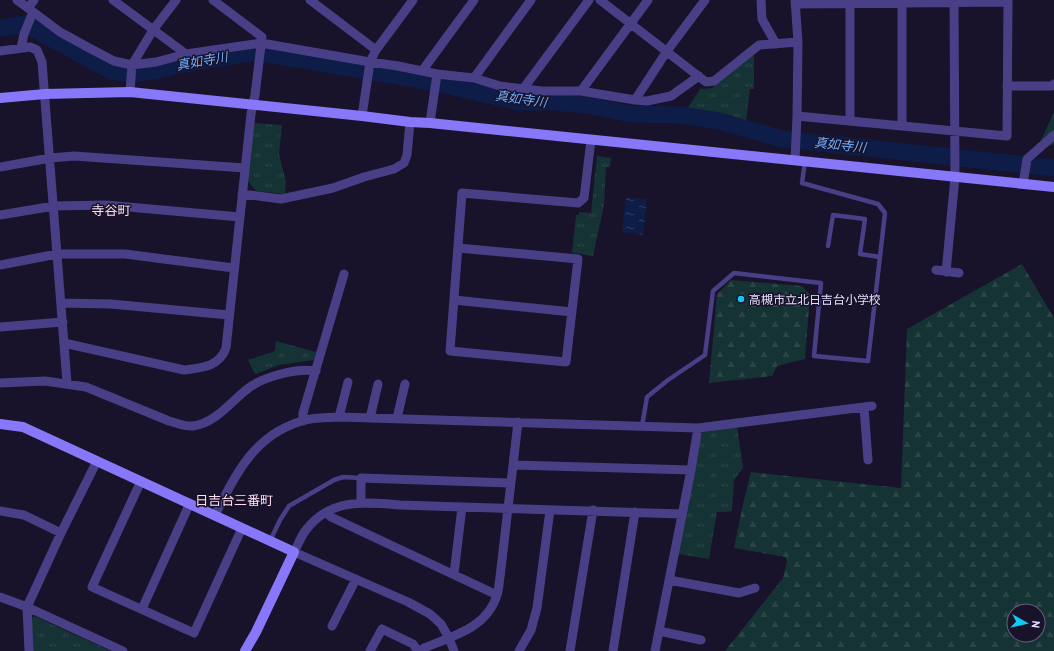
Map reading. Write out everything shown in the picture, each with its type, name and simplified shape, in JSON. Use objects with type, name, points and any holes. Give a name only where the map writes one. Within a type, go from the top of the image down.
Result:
[{"type":"street","points":[[17,0],[60,32],[114,61],[132,65],[156,62],[186,54],[261,43],[437,74],[474,78],[500,86],[523,89],[581,91],[635,100],[647,100],[671,96],[699,76]]},
{"type":"street","points":[[21,48],[34,0]]},
{"type":"street","points":[[113,0],[186,54]]},
{"type":"street","points":[[130,92],[132,65],[153,30],[176,0]]},
{"type":"street","points":[[64,342],[184,370],[212,364],[219,360],[224,354],[226,348],[251,114],[255,95],[262,37],[212,0]]},
{"type":"street","points":[[310,0],[376,50]]},
{"type":"street","points":[[422,71],[474,0]]},
{"type":"street","points":[[474,78],[531,0]]},
{"type":"street","points":[[523,89],[589,0]]},
{"type":"street","points":[[600,0],[706,82],[714,81],[759,45],[798,42]]},
{"type":"street","points":[[581,91],[630,22],[648,0]]},
{"type":"street","points":[[635,100],[667,51],[705,0]]},
{"type":"street","points":[[761,0],[762,19],[776,44]]},
{"type":"street","points":[[362,116],[370,62],[376,50],[411,1]]},
{"type":"street","points":[[902,1],[902,126]]},
{"type":"street","points":[[946,272],[955,177],[954,1]]},
{"type":"street","points":[[797,116],[1007,136],[1008,1],[795,2],[798,42],[797,116],[800,161]]},
{"type":"street","points":[[850,2],[850,121]]},
{"type":"street","points":[[0,51],[30,47],[37,50],[42,62],[67,383]]},
{"type":"street","points":[[430,123],[437,74]]},
{"type":"street","points":[[1007,86],[1052,86],[1054,84]]},
{"type":"street","points":[[0,98],[45,94],[130,92],[410,122],[1054,187]]},
{"type":"street","points":[[242,194],[281,199],[333,188],[364,177],[394,169],[404,163],[407,156],[410,122]]},
{"type":"street","points":[[1023,184],[1028,159],[1054,135]]},
{"type":"street","points":[[458,248],[578,259],[566,362],[450,351],[462,193],[578,202],[584,198],[591,140]]},
{"type":"street","points":[[0,167],[50,158],[74,156],[245,168]]},
{"type":"street","points":[[0,216],[54,206],[106,205],[240,217]]},
{"type":"street","points":[[0,266],[57,254],[125,254],[234,268]]},
{"type":"street","points":[[936,270],[959,273]]},
{"type":"street","points":[[303,421],[303,413],[344,274]]},
{"type":"street","points":[[454,300],[572,312]]},
{"type":"street","points":[[61,303],[111,304],[229,315]]},
{"type":"street","points":[[0,328],[62,322]]},
{"type":"street","points":[[0,384],[45,380],[86,387],[182,425],[193,426],[206,422],[219,414],[247,389],[260,381],[290,372],[309,370],[316,372]]},
{"type":"street","points":[[339,417],[348,382]]},
{"type":"street","points":[[370,418],[378,384]]},
{"type":"street","points":[[397,418],[405,384]]},
{"type":"street","points":[[214,515],[236,474],[248,456],[273,434],[303,421],[321,418],[397,418],[698,428],[868,407],[868,460]]},
{"type":"street","points":[[370,651],[382,629],[413,644],[419,651],[473,627],[486,617],[497,595],[500,577],[518,422]]},
{"type":"street","points":[[0,424],[23,427],[294,552],[408,602],[430,614],[441,624],[454,651]]},
{"type":"street","points":[[655,651],[698,428]]},
{"type":"street","points":[[29,651],[27,607],[61,533],[97,461]]},
{"type":"street","points":[[514,465],[691,470]]},
{"type":"street","points":[[361,502],[361,478],[511,483]]},
{"type":"street","points":[[140,481],[92,586],[194,633],[242,528]]},
{"type":"street","points":[[245,651],[256,632],[305,530],[327,512],[347,504],[361,502],[400,505],[682,514]]},
{"type":"street","points":[[142,609],[190,503]]},
{"type":"street","points":[[454,574],[462,506]]},
{"type":"street","points":[[519,651],[531,630],[538,608],[550,510]]},
{"type":"street","points":[[570,651],[593,510]]},
{"type":"street","points":[[0,511],[24,515],[61,533]]},
{"type":"street","points":[[327,512],[331,517],[497,595]]},
{"type":"street","points":[[612,651],[635,512]]},
{"type":"street","points":[[332,626],[356,579]]},
{"type":"street","points":[[669,580],[739,593],[755,588]]},
{"type":"street","points":[[0,597],[27,607],[123,651]]},
{"type":"street","points":[[659,631],[701,640]]},
{"type":"lane","points":[[642,426],[647,398],[668,380],[705,355],[713,291],[734,273],[821,283],[814,356],[868,361],[885,213],[878,204],[802,183],[800,161]]},
{"type":"lane","points":[[828,246],[833,215],[865,219],[860,254],[880,257]]},
{"type":"lane","points":[[270,541],[280,520],[289,506],[334,480],[343,477],[361,478]]},
{"type":"green space","points":[[754,55],[754,89],[750,89],[746,122],[724,116],[685,112],[701,88],[712,88]]},
{"type":"green space","points":[[1054,112],[1054,144],[1036,151]]},
{"type":"green space","points":[[254,123],[282,125],[279,154],[286,182],[285,194],[256,191],[248,181]]},
{"type":"green space","points":[[597,156],[611,158],[610,167],[606,167],[604,205],[593,256],[572,253],[576,215],[579,215],[579,212],[591,213]]},
{"type":"green space","points":[[1022,264],[1054,318],[1054,651],[725,651],[783,578],[787,561],[785,557],[734,548],[751,472],[901,488],[907,329]]},
{"type":"green space","points":[[731,280],[802,286],[810,295],[805,359],[777,366],[772,376],[709,383],[717,294]]},
{"type":"green space","points":[[276,341],[316,352],[314,360],[279,365],[255,374],[248,360],[275,351]]},
{"type":"green space","points":[[737,426],[743,468],[734,480],[732,511],[717,512],[709,559],[678,554],[702,433],[705,430]]},
{"type":"green space","points":[[34,616],[111,651],[33,651],[31,619]]},
{"type":"water","points":[[626,197],[647,199],[643,235],[622,232]]},
{"type":"waterway","name":"真如寺川","points":[[0,28],[25,24],[111,71],[129,74],[155,71],[178,65],[255,52],[432,82],[519,102],[554,102],[592,106],[630,114],[679,115],[719,121],[782,139],[1054,168]]},
{"type":"place","name":"高槻市立北日吉台小学校","points":[[741,299]]},
{"type":"district","name":"寺谷町","points":[[111,210]]},
{"type":"district","name":"日吉台三番町","points":[[234,500]]}]
